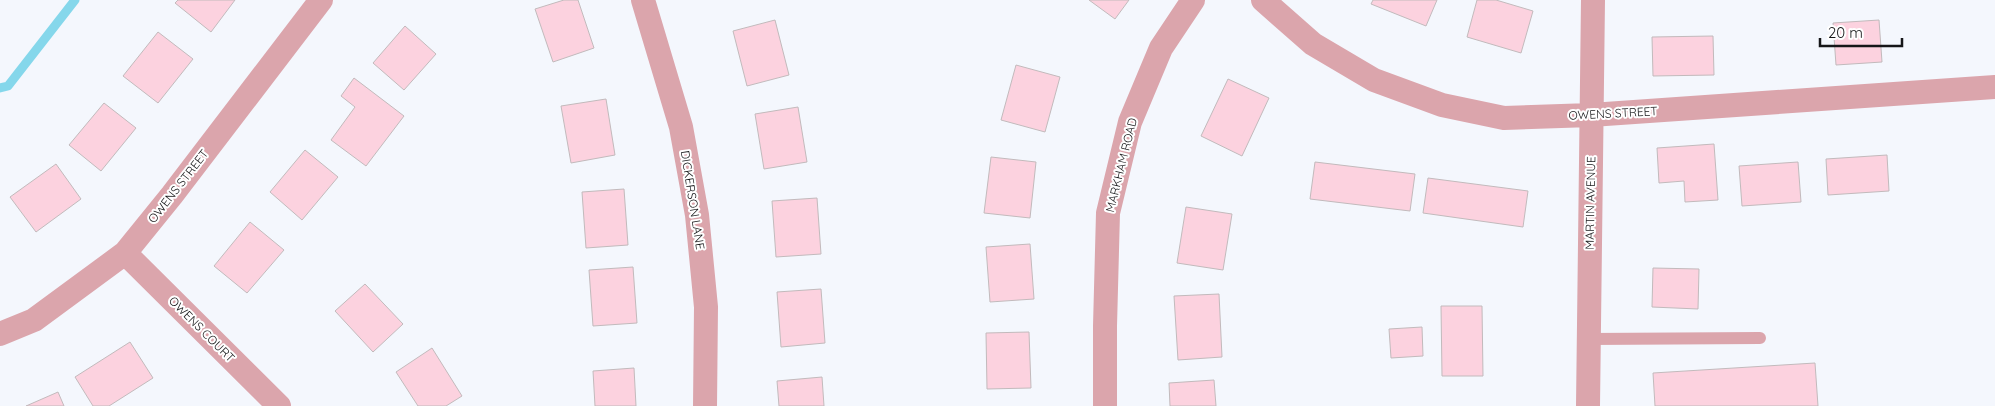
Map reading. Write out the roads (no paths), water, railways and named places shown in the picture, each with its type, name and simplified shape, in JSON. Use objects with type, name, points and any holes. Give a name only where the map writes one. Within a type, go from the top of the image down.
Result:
[{"type":"street","name":"OWENS STREET","points":[[0,334],[34,320],[125,253],[172,195],[321,0]]},
{"type":"street","name":"DICKERSON LANE","points":[[643,0],[681,127],[697,215],[706,306],[705,406]]},
{"type":"street","name":"MARKHAM ROAD","points":[[1105,406],[1108,213],[1130,122],[1161,48],[1193,0]]},
{"type":"street","name":"OWENS STREET","points":[[1263,0],[1313,44],[1374,80],[1442,105],[1504,118],[1591,115],[1995,87]]},
{"type":"street","name":"MARTIN AVENUE","points":[[1588,406],[1593,0]]},
{"type":"street","name":"OWENS COURT","points":[[125,253],[279,406]]},
{"type":"lane","points":[[1588,339],[1760,338]]},
{"type":"waterway","points":[[0,88],[8,86],[75,0]]}]
